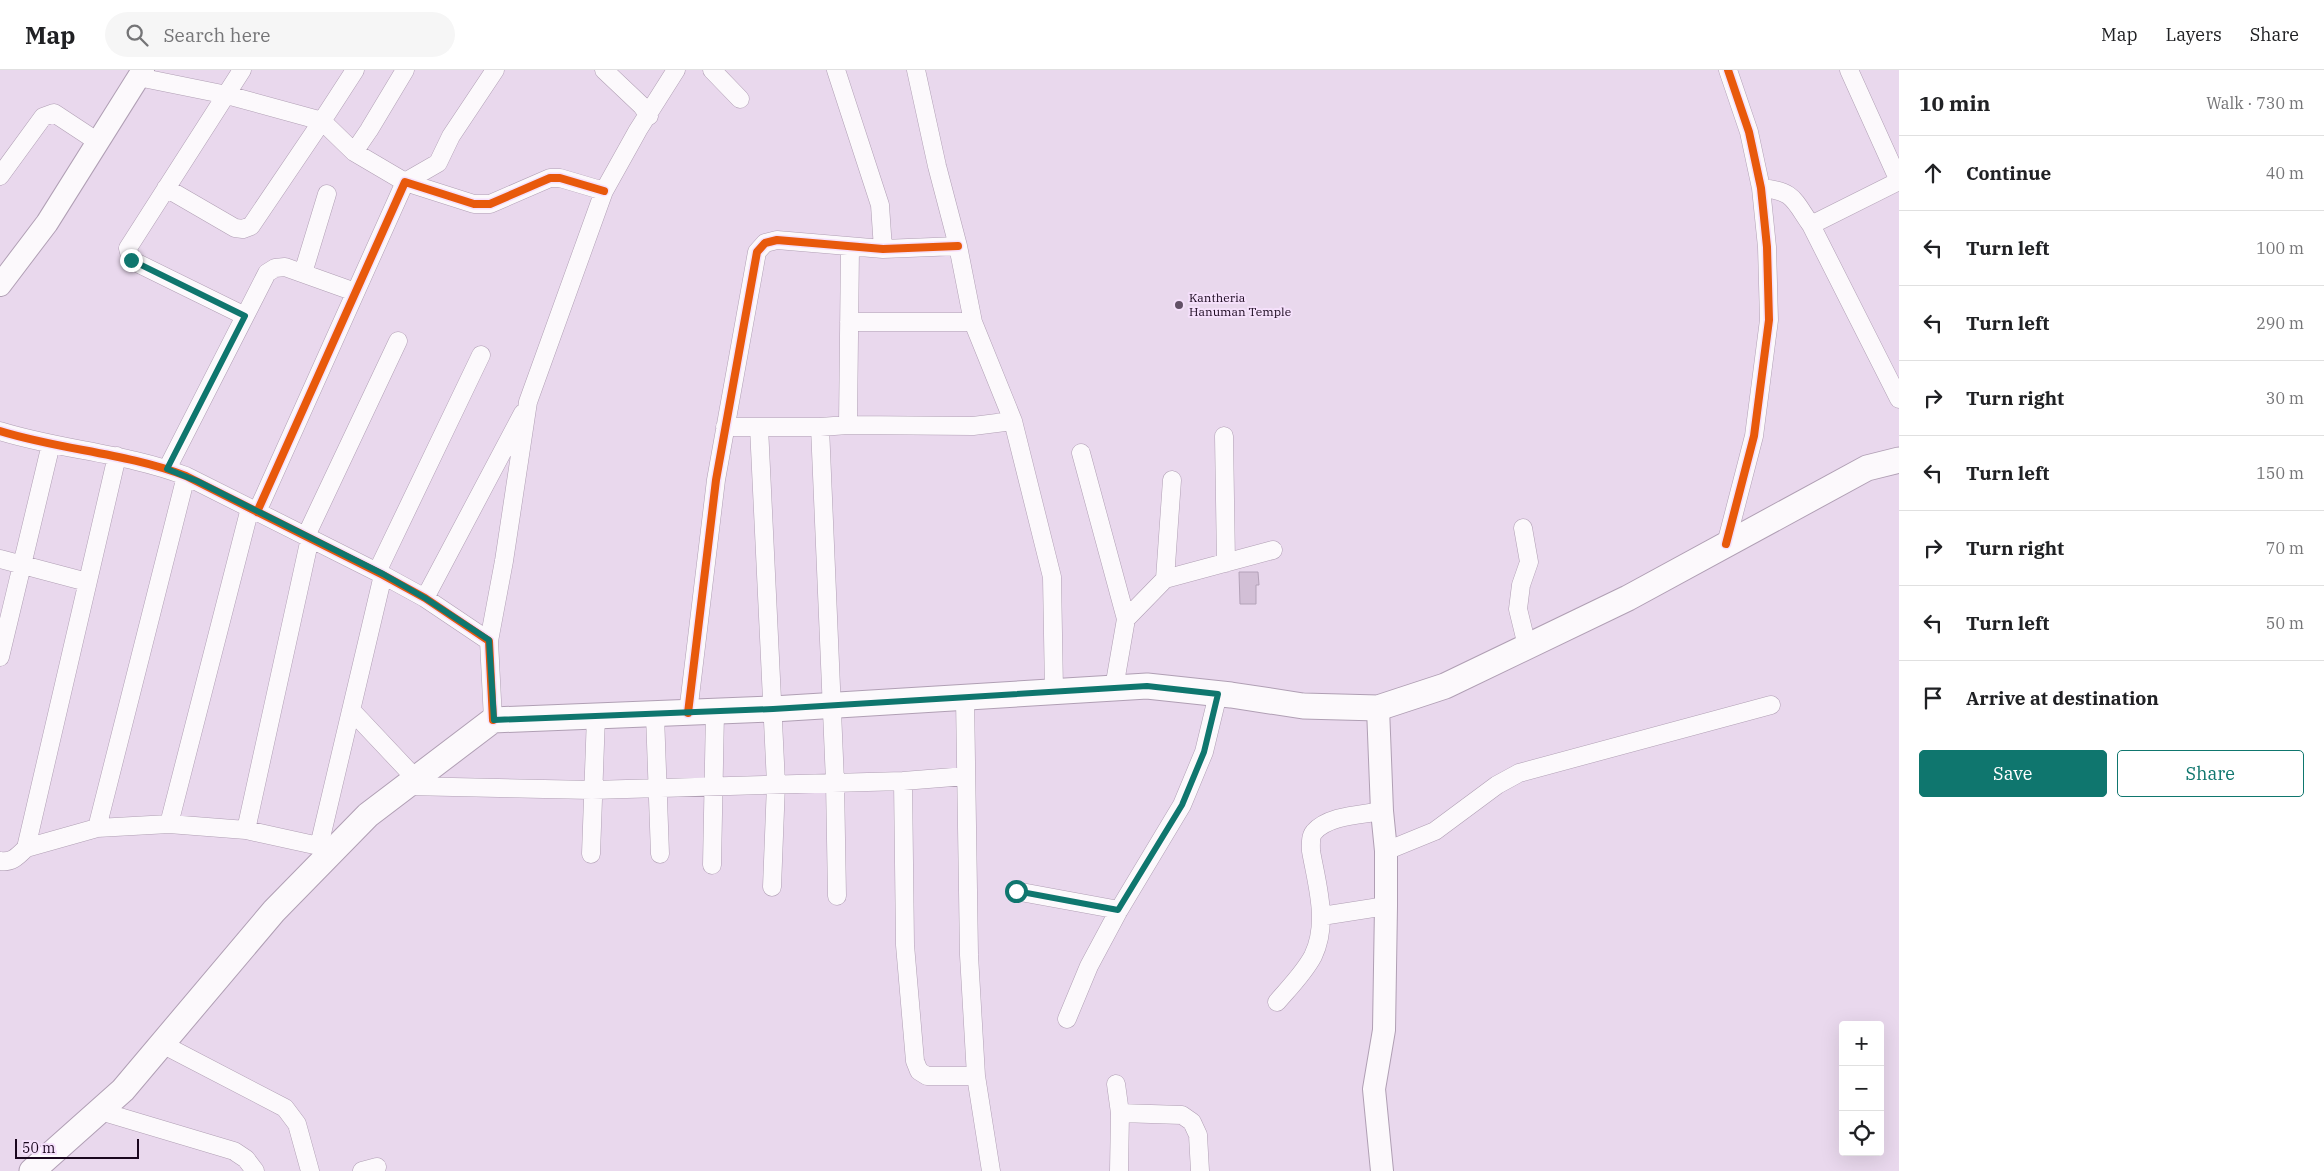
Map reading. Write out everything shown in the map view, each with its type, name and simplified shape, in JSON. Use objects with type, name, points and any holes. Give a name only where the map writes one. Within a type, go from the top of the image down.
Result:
[{"type":"main road","points":[[32,1171],[123,1090],[326,849],[494,720],[831,706],[1147,686],[1304,706],[1378,708],[1445,686],[1628,598],[1867,468],[1899,460]]},
{"type":"street","points":[[242,70],[128,248],[131,260],[245,316]]},
{"type":"street","points":[[166,188],[235,228],[243,229],[251,226],[355,70]]},
{"type":"street","points":[[354,152],[405,70]]},
{"type":"street","points":[[168,824],[254,510],[405,182],[438,163],[452,136],[495,70]]},
{"type":"street","points":[[604,70],[642,106],[648,116]]},
{"type":"street","points":[[425,598],[528,402],[604,191],[638,130],[676,70]]},
{"type":"street","points":[[712,70],[740,99]]},
{"type":"street","points":[[836,70],[880,205],[883,249]]},
{"type":"street","points":[[916,70],[974,322],[1013,421],[1052,577],[1054,691]]},
{"type":"street","points":[[1726,544],[1754,436],[1769,320],[1767,247],[1761,188],[1749,132],[1728,70]]},
{"type":"street","points":[[1811,225],[1899,181],[1849,70]]},
{"type":"street","points":[[0,285],[47,223],[141,74],[322,121],[354,152],[405,182],[474,204],[490,204],[550,178],[560,178],[604,191]]},
{"type":"street","points":[[0,176],[43,117],[50,114],[54,113],[98,142]]},
{"type":"street","points":[[1761,188],[1781,190],[1790,195],[1811,225],[1899,399]]},
{"type":"street","points":[[303,274],[327,194]]},
{"type":"street","points":[[688,713],[716,480],[757,252],[765,243],[778,240],[883,249],[958,246]]},
{"type":"street","points":[[848,425],[850,247]]},
{"type":"street","points":[[167,469],[267,273],[275,268],[285,267],[355,292]]},
{"type":"street","points":[[849,322],[974,322]]},
{"type":"street","points":[[246,830],[308,537],[398,341]]},
{"type":"street","points":[[26,848],[97,828],[168,824],[246,830],[326,849],[380,573],[481,355]]},
{"type":"street","points":[[494,720],[489,640],[504,561],[528,402]]},
{"type":"street","points":[[725,427],[820,427],[848,425],[973,426],[1013,421]]},
{"type":"street","points":[[759,427],[776,784],[772,887]]},
{"type":"street","points":[[820,427],[837,896]]},
{"type":"street","points":[[0,431],[51,444],[118,456],[186,476],[380,573],[425,598],[489,640]]},
{"type":"street","points":[[1224,436],[1226,563]]},
{"type":"street","points":[[0,657],[51,444]]},
{"type":"street","points":[[1081,453],[1126,620],[1114,688]]},
{"type":"street","points":[[0,861],[6,862],[17,858],[26,848],[118,456]]},
{"type":"street","points":[[97,828],[186,476]]},
{"type":"street","points":[[1165,579],[1172,480]]},
{"type":"street","points":[[1523,528],[1529,562],[1521,585],[1518,609],[1527,646]]},
{"type":"street","points":[[1126,620],[1165,579],[1272,550]]},
{"type":"street","points":[[0,559],[87,582]]},
{"type":"street","points":[[1067,1019],[1089,966],[1118,910],[1182,805],[1204,752],[1218,694]]},
{"type":"street","points":[[965,698],[969,955],[976,1076],[991,1171]]},
{"type":"street","points":[[1386,851],[1435,831],[1498,785],[1519,773],[1771,705]]},
{"type":"street","points":[[1378,708],[1382,811],[1386,851],[1386,906],[1384,1030],[1374,1089],[1382,1171]]},
{"type":"street","points":[[352,710],[411,783],[592,790],[903,781],[966,776]]},
{"type":"street","points":[[712,865],[715,712]]},
{"type":"street","points":[[655,714],[656,787],[660,854]]},
{"type":"street","points":[[592,854],[592,790],[596,716]]},
{"type":"street","points":[[903,781],[905,945],[915,1061],[920,1071],[927,1076],[976,1076]]},
{"type":"street","points":[[1277,1002],[1312,958],[1318,944],[1322,916],[1311,851],[1310,840],[1314,832],[1328,822],[1382,811]]},
{"type":"street","points":[[1016,891],[1118,910]]},
{"type":"street","points":[[1322,916],[1386,906]]},
{"type":"street","points":[[162,1044],[285,1108],[297,1124],[310,1171]]},
{"type":"street","points":[[1116,1084],[1120,1113],[1119,1171]]},
{"type":"street","points":[[100,1111],[234,1152],[246,1159],[255,1171]]},
{"type":"street","points":[[1120,1113],[1182,1115],[1192,1122],[1198,1135],[1200,1171]]},
{"type":"building","points":[[1239,572],[1258,572],[1259,585],[1256,585],[1256,604],[1240,604]]},
{"type":"cycle path","points":[[1726,544],[1754,436],[1769,320],[1767,247],[1761,188],[1749,132],[1728,70]]},
{"type":"cycle path","points":[[257,512],[405,182],[474,204],[490,204],[550,178],[560,178],[604,191]]},
{"type":"cycle path","points":[[688,713],[716,480],[757,252],[765,243],[777,240],[883,249],[958,246]]},
{"type":"cycle path","points":[[0,431],[46,443],[140,462],[186,476],[425,598],[489,641],[493,720]]},
{"type":"place","name":"Kantheria Hanuman Temple","points":[[1179,305]]},
{"type":"route","points":[[131,260],[245,316],[167,469],[197,481],[383,574],[425,598],[489,640],[490,681],[494,720],[773,709],[1147,686],[1218,694],[1204,752],[1182,805],[1118,910],[1016,891]]}]
